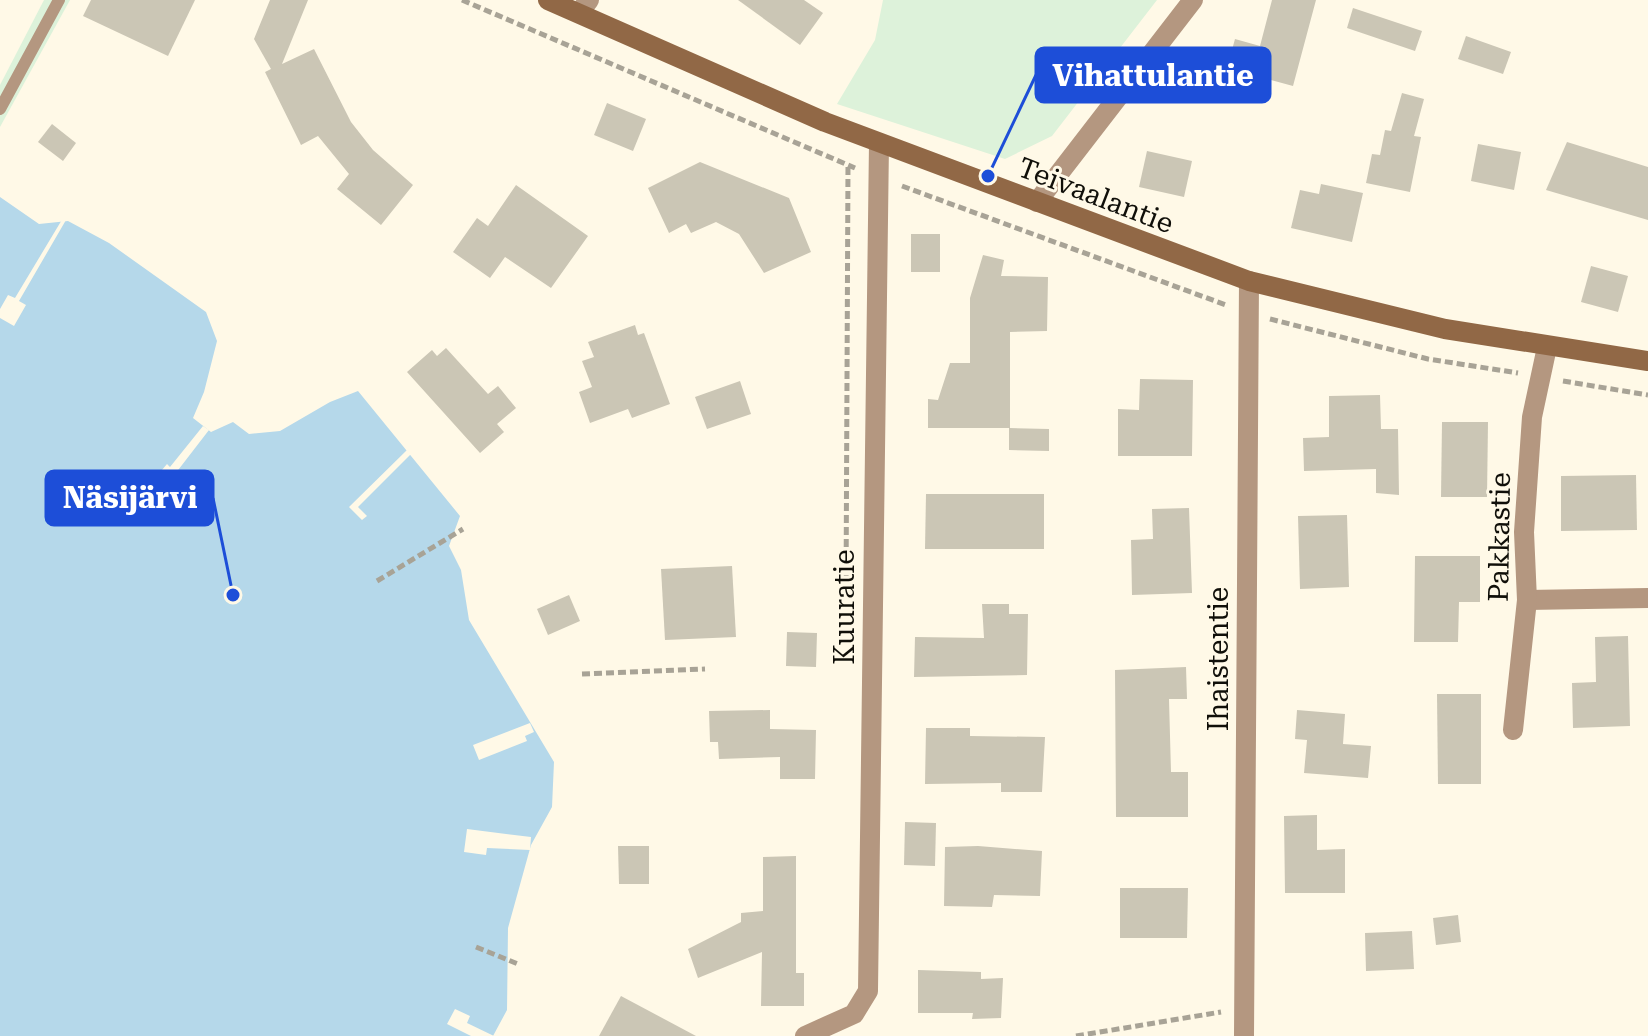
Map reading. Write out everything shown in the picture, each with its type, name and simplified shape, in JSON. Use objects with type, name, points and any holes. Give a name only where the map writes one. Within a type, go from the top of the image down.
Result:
[{"type":"main road","name":"Teivaalantie","points":[[548,0],[584,7],[879,143],[1249,281],[1393,318],[1547,347],[1648,361]]},
{"type":"street","points":[[1037,202],[1193,0]]},
{"type":"street","name":"Kuuratie","points":[[805,1036],[854,1014],[868,991],[879,143]]},
{"type":"street","name":"Ihaistentie","points":[[1244,1036],[1249,281]]},
{"type":"street","name":"Pakkastie","points":[[1513,730],[1527,600],[1524,532],[1532,417],[1547,347]]},
{"type":"street","points":[[1527,600],[1648,598]]},
{"type":"lane","points":[[0,109],[59,0]]},
{"type":"path","points":[[377,581],[463,529]]},
{"type":"path","points":[[582,674],[705,669]]},
{"type":"path","points":[[476,947],[518,964]]},
{"type":"path","points":[[1076,1036],[1244,1008]]},
{"type":"green space","points":[[44,0],[70,0],[0,127],[0,85]]},
{"type":"green space","points":[[883,0],[1157,0],[1052,136],[1005,159],[837,104],[875,40]]},
{"type":"water","points":[[0,197],[39,224],[68,221],[109,243],[206,312],[217,341],[204,392],[193,418],[211,432],[233,422],[249,434],[280,431],[330,402],[358,391],[460,516],[449,546],[461,570],[469,620],[554,762],[552,807],[531,845],[508,928],[507,1010],[493,1036],[0,1036]]},
{"type":"pier","points":[[63,218],[66,220],[19,301],[26,305],[14,326],[0,318],[0,309],[8,295],[15,298]]},
{"type":"pier","points":[[203,426],[209,430],[155,500],[145,490],[167,464],[170,467]]},
{"type":"pier","points":[[407,450],[411,454],[358,507],[367,516],[362,520],[349,507]]},
{"type":"pier","points":[[530,723],[534,732],[525,736],[527,741],[479,760],[473,745]]},
{"type":"pier","points":[[467,829],[531,837],[530,850],[487,848],[486,855],[464,852]]},
{"type":"pier","points":[[455,1009],[470,1016],[467,1023],[494,1036],[471,1036],[447,1024]]},
{"type":"building","points":[[91,0],[195,0],[168,56],[83,16]]},
{"type":"building","points":[[270,0],[308,0],[282,64],[314,49],[351,122],[373,150],[413,185],[381,225],[337,189],[349,174],[318,136],[301,145],[265,72],[271,69],[254,39]]},
{"type":"building","points":[[738,0],[804,0],[823,13],[800,45]]},
{"type":"building","points":[[1272,0],[1316,0],[1293,86],[1227,68],[1235,39],[1260,46]]},
{"type":"building","points":[[1353,8],[1422,31],[1415,51],[1347,28]]},
{"type":"building","points":[[1466,36],[1511,52],[1503,74],[1458,59]]},
{"type":"building","points":[[1402,93],[1424,99],[1414,136],[1421,137],[1410,192],[1366,183],[1372,154],[1380,155],[1385,130],[1391,131]]},
{"type":"building","points":[[607,103],[646,119],[633,151],[594,135]]},
{"type":"building","points":[[52,124],[76,143],[63,161],[38,142]]},
{"type":"building","points":[[1567,142],[1648,167],[1648,220],[1546,190]]},
{"type":"building","points":[[1478,144],[1521,152],[1514,190],[1471,181]]},
{"type":"building","points":[[1147,151],[1192,161],[1184,197],[1139,187]]},
{"type":"building","points":[[700,162],[789,198],[811,252],[764,273],[739,234],[716,222],[691,233],[686,224],[669,233],[648,188]]},
{"type":"building","points":[[1321,184],[1363,193],[1352,242],[1291,228],[1300,190],[1319,194]]},
{"type":"building","points":[[516,185],[588,236],[551,288],[505,257],[490,278],[453,252],[477,218],[488,226]]},
{"type":"building","points":[[911,234],[940,234],[940,272],[911,272]]},
{"type":"building","points":[[983,255],[1004,260],[1001,276],[1048,277],[1047,331],[1010,332],[1010,428],[928,428],[928,399],[938,400],[950,363],[970,363],[970,298]]},
{"type":"building","points":[[1591,266],[1628,276],[1618,312],[1581,302]]},
{"type":"building","points":[[635,325],[638,335],[644,333],[670,404],[632,418],[628,409],[590,423],[579,392],[592,387],[582,361],[594,357],[588,342]]},
{"type":"building","points":[[446,348],[488,394],[498,386],[516,408],[497,424],[504,432],[480,453],[407,372],[432,350],[437,356]]},
{"type":"building","points":[[1140,379],[1193,380],[1192,456],[1118,456],[1118,409],[1139,410]]},
{"type":"building","points":[[740,381],[751,414],[707,429],[695,397]]},
{"type":"building","points":[[1380,395],[1381,429],[1398,429],[1399,495],[1376,493],[1376,469],[1304,471],[1303,438],[1329,437],[1329,396]]},
{"type":"building","points":[[1442,422],[1488,422],[1487,497],[1441,497]]},
{"type":"building","points":[[1009,428],[1049,429],[1049,451],[1009,450]]},
{"type":"building","points":[[1636,475],[1637,530],[1561,531],[1561,476]]},
{"type":"building","points":[[926,494],[1044,494],[1044,549],[925,549]]},
{"type":"building","points":[[1189,508],[1192,593],[1132,595],[1131,540],[1153,539],[1152,509]]},
{"type":"building","points":[[1347,515],[1349,587],[1300,589],[1298,516]]},
{"type":"building","points":[[1415,556],[1480,556],[1480,602],[1459,602],[1458,642],[1414,642]]},
{"type":"building","points":[[732,566],[736,637],[665,640],[661,569]]},
{"type":"building","points":[[569,595],[580,621],[548,635],[537,609]]},
{"type":"building","points":[[982,604],[1009,604],[1009,614],[1028,614],[1027,675],[914,677],[915,637],[984,638]]},
{"type":"building","points":[[787,632],[817,633],[816,667],[786,666]]},
{"type":"building","points":[[1628,636],[1630,726],[1573,728],[1572,683],[1596,682],[1595,637]]},
{"type":"building","points":[[1186,667],[1187,699],[1169,699],[1171,772],[1188,772],[1188,817],[1116,817],[1115,670]]},
{"type":"building","points":[[1437,694],[1481,694],[1481,784],[1438,784]]},
{"type":"building","points":[[770,710],[770,729],[816,730],[815,779],[780,779],[780,757],[719,759],[718,742],[710,742],[709,711]]},
{"type":"building","points":[[1297,710],[1345,714],[1343,744],[1371,746],[1368,778],[1304,773],[1307,740],[1295,739]]},
{"type":"building","points":[[926,728],[970,728],[970,736],[1045,737],[1042,792],[1001,792],[1001,783],[925,784]]},
{"type":"building","points":[[1317,815],[1317,850],[1345,849],[1345,893],[1285,893],[1284,816]]},
{"type":"building","points":[[905,822],[936,823],[935,866],[904,865]]},
{"type":"building","points":[[618,846],[649,846],[649,884],[619,884]]},
{"type":"building","points":[[945,847],[1042,851],[1040,896],[994,895],[992,907],[944,906]]},
{"type":"building","points":[[796,856],[796,973],[804,973],[804,1006],[761,1006],[762,952],[698,978],[688,949],[741,922],[741,913],[763,911],[763,857]]},
{"type":"building","points":[[1120,888],[1188,888],[1187,938],[1120,938]]},
{"type":"building","points":[[1458,915],[1461,942],[1436,945],[1433,918]]},
{"type":"building","points":[[1412,931],[1414,969],[1366,971],[1365,933]]},
{"type":"building","points":[[918,970],[981,972],[981,979],[1003,978],[1001,1018],[972,1019],[973,1013],[918,1013]]},
{"type":"building","points":[[621,996],[696,1036],[599,1036]]},
{"type":"place","name":"Vihattulantie","points":[[988,176]]},
{"type":"place","name":"Näsijärvi","points":[[233,595]]}]
